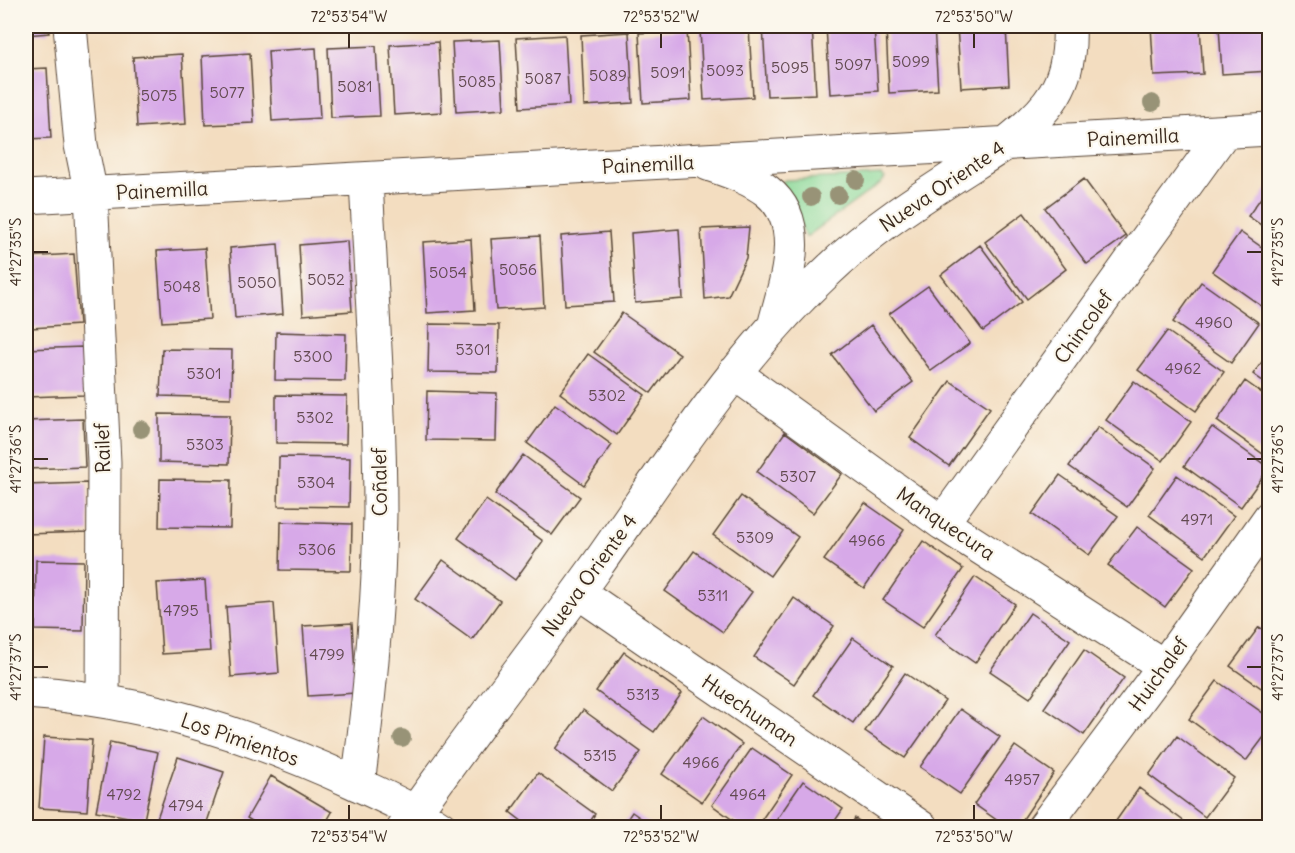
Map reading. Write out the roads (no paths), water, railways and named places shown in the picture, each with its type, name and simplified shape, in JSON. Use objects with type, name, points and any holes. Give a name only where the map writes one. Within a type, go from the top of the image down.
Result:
[{"type":"street","name":"Railef","points":[[70,26],[81,145],[91,194],[104,462],[103,701]]},
{"type":"street","name":"Nueva Oriente 4","points":[[420,822],[578,592],[734,372],[775,323],[830,269],[876,231],[1025,128],[1055,94],[1068,63],[1070,26]]},
{"type":"street","name":"Painemilla","points":[[26,197],[1269,129]]},
{"type":"street","name":"Chincolef","points":[[942,523],[1224,132]]},
{"type":"street","name":"Nueva Oriente 4","points":[[701,161],[739,175],[767,191],[775,198],[786,218],[791,236],[791,247],[775,323]]},
{"type":"street","name":"Coñalef","points":[[358,784],[367,718],[380,512],[366,179]]},
{"type":"street","name":"Manquecura","points":[[734,372],[942,523],[1164,666]]},
{"type":"street","name":"Huichalef","points":[[1043,828],[1164,666],[1269,517]]},
{"type":"street","name":"Huechuman","points":[[578,592],[922,828]]},
{"type":"street","name":"Los Pimientos","points":[[26,692],[103,701],[169,715],[234,733],[297,756],[358,784],[420,822]]}]
